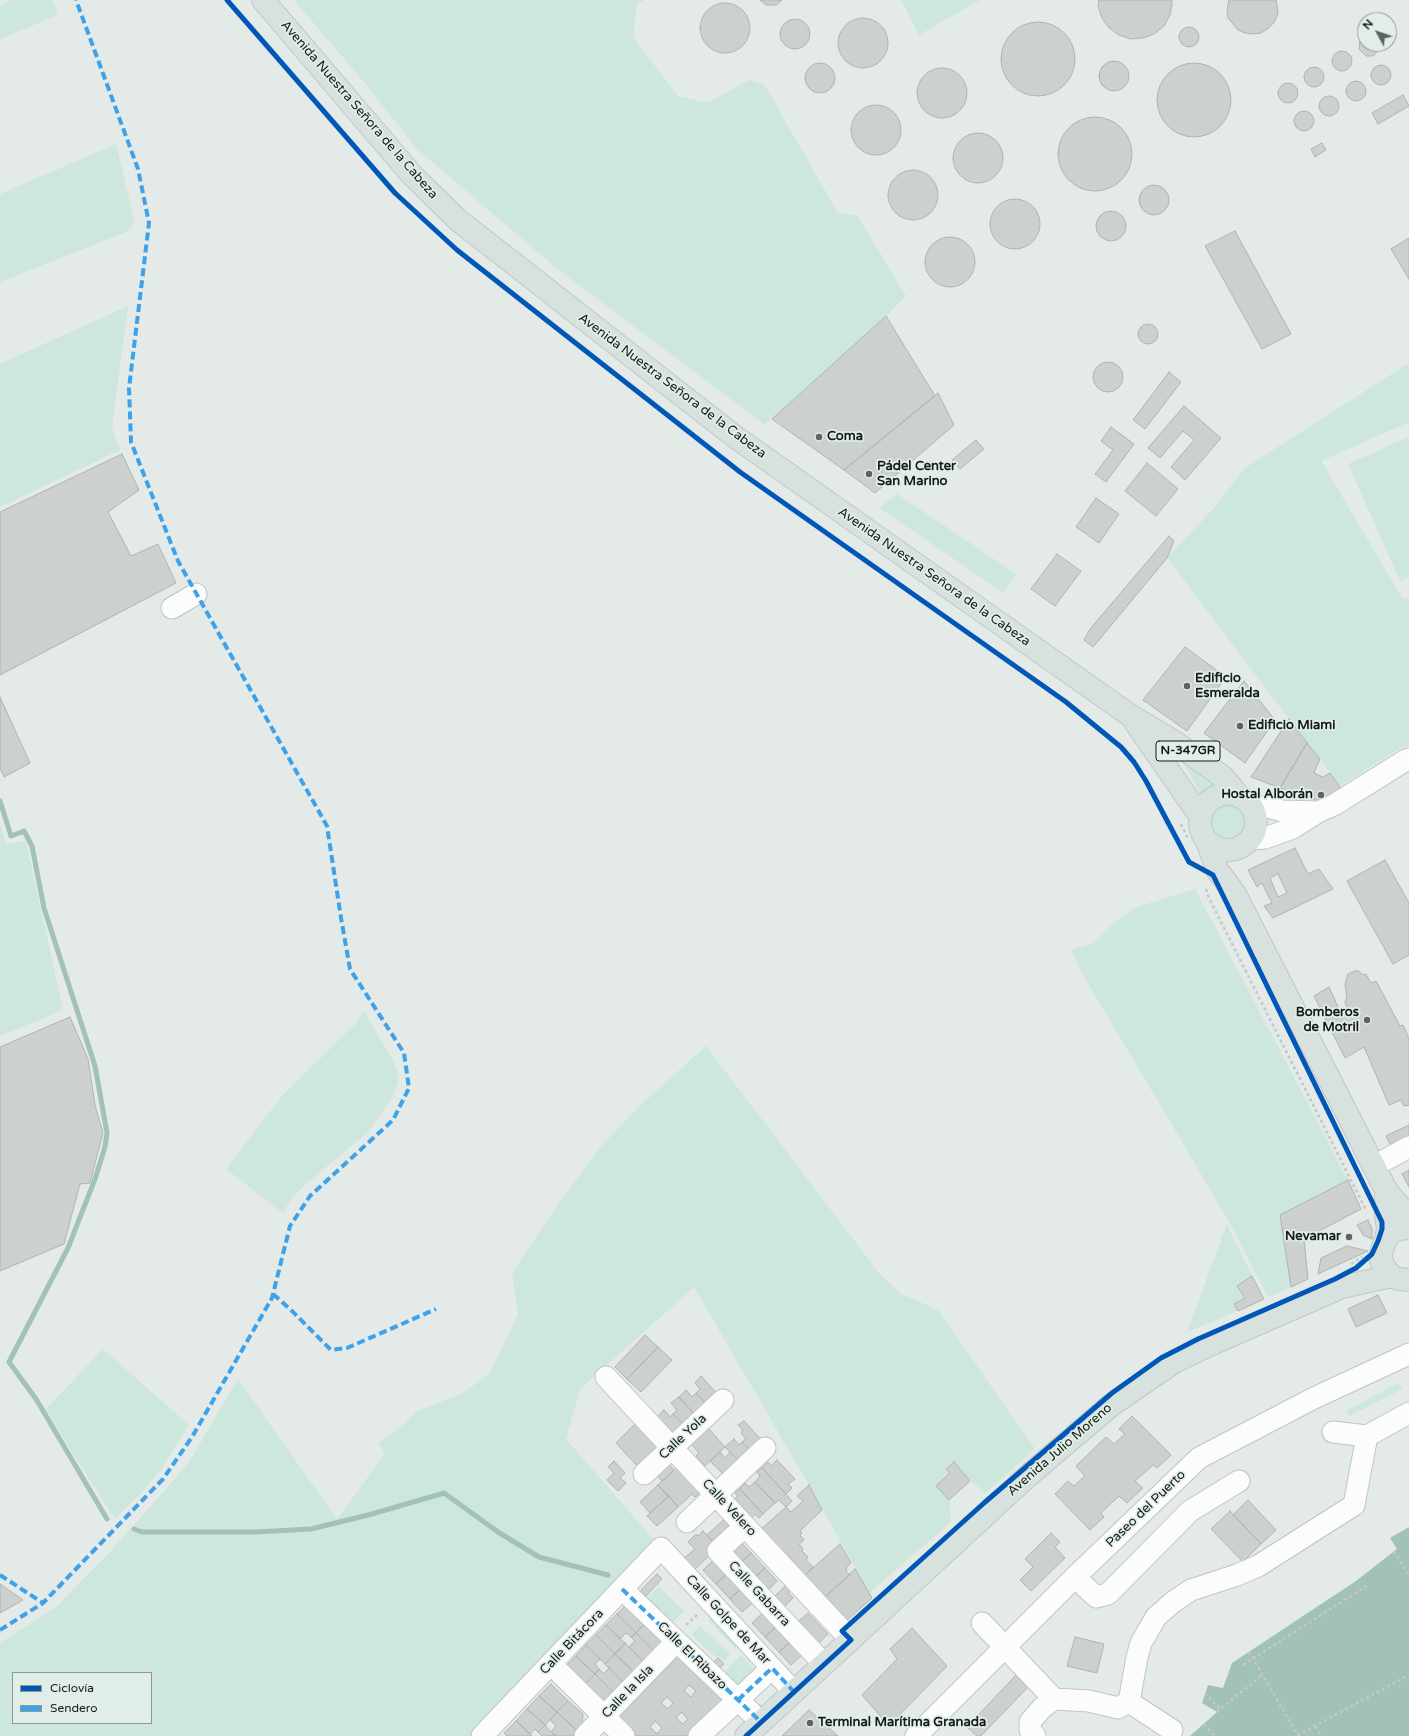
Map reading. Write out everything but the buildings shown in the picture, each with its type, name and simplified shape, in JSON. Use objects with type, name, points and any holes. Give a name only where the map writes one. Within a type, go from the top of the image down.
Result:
[{"type":"highway","name":"Avenida Nuestra Señora de la Cabeza","points":[[263,0],[412,175],[458,220],[734,436],[1131,716],[1173,741],[1223,778],[1245,800]]},
{"type":"highway","name":"Avenida Nuestra Señora de la Cabeza","points":[[1131,716],[1200,816]]},
{"type":"highway","points":[[1198,842],[1202,834],[1200,816],[1205,805],[1214,797],[1230,793],[1245,800],[1256,814],[1257,823],[1255,832],[1245,844],[1234,882],[1235,894]]},
{"type":"highway","points":[[1198,842],[1214,846],[1222,850],[1245,844]]},
{"type":"highway","points":[[1198,842],[1235,894],[1386,1190],[1409,1218]]},
{"type":"highway","points":[[1374,1251],[1388,1229],[1386,1190]]},
{"type":"highway","points":[[1374,1251],[1400,1229],[1409,1228]]},
{"type":"highway","points":[[1374,1251],[1381,1260],[1385,1269],[1400,1278]]},
{"type":"highway","name":"Avenida Julio Moreno","points":[[753,1729],[1029,1475],[1110,1406],[1174,1362],[1346,1275],[1366,1269],[1374,1251]]},
{"type":"highway","name":"Avenida Julio Moreno","points":[[1346,1275],[1400,1278]]},
{"type":"street","points":[[172,608],[196,594]]},
{"type":"street","points":[[1245,844],[1292,828],[1318,812],[1334,805],[1409,759]]},
{"type":"street","points":[[1245,800],[1282,810],[1318,812]]},
{"type":"street","points":[[1374,1166],[1409,1148]]},
{"type":"street","name":"Paseo del Puerto","points":[[922,1732],[1004,1646],[1199,1458],[1314,1398],[1409,1354]]},
{"type":"street","name":"Calle Velero","points":[[606,1377],[851,1640]]},
{"type":"street","name":"Calle Yola","points":[[644,1474],[723,1400]]},
{"type":"street","points":[[1334,1432],[1367,1436],[1409,1413]]},
{"type":"street","points":[[1129,1702],[1136,1658],[1141,1643],[1156,1617],[1173,1602],[1191,1590],[1237,1575],[1258,1566],[1354,1505],[1367,1436]]},
{"type":"street","points":[[687,1522],[765,1448]]},
{"type":"street","points":[[1075,1577],[1096,1597],[1108,1594],[1190,1511],[1239,1481]]},
{"type":"street","name":"Calle Gabarra","points":[[745,1526],[718,1551],[824,1664]]},
{"type":"street","name":"Calle Bitácora","points":[[482,1736],[661,1548]]},
{"type":"street","name":"Calle Golpe de Mar","points":[[661,1548],[794,1692]]},
{"type":"street","name":"Calle El Ribazo","points":[[622,1589],[672,1643],[738,1700],[753,1729]]},
{"type":"street","points":[[982,1623],[1054,1699]]},
{"type":"street","name":"Calle la Isla","points":[[585,1736],[672,1643]]},
{"type":"street","points":[[551,1664],[624,1736]]},
{"type":"street","points":[[699,1736],[772,1668]]},
{"type":"street","points":[[1035,1736],[1030,1730],[1030,1722],[1042,1708],[1054,1699],[1089,1701],[1118,1708],[1129,1702]]},
{"type":"street","points":[[1129,1702],[1172,1730]]},
{"type":"path","points":[[1179,822],[1198,842]]},
{"type":"path","points":[[1205,884],[1208,898],[1369,1216]]},
{"type":"path","points":[[1346,1275],[1374,1251]]},
{"type":"path","points":[[1394,1551],[1409,1575]]},
{"type":"path","points":[[1243,1664],[1368,1585]]},
{"type":"path","points":[[672,1643],[710,1602]]},
{"type":"path","points":[[1249,1652],[1298,1735],[1409,1676]]},
{"type":"path","points":[[1217,1712],[1262,1674]]},
{"type":"path","points":[[1205,1693],[1220,1709]]},
{"type":"path","points":[[1204,1724],[1215,1736]]},
{"type":"path","points":[[1316,1726],[1321,1736]]},
{"type":"shaded area","points":[[12,0],[53,0],[58,15],[0,39],[0,5]]},
{"type":"shaded area","points":[[294,0],[645,0],[637,4],[633,37],[678,96],[708,103],[749,80],[764,84],[838,213],[858,216],[906,296],[886,316],[765,425],[554,266],[417,149],[364,82]]},
{"type":"shaded area","points":[[901,0],[980,0],[919,35]]},
{"type":"shaded area","points":[[116,144],[134,220],[131,230],[0,282],[0,194]]},
{"type":"shaded area","points":[[128,306],[112,427],[120,450],[0,507],[0,364]]},
{"type":"shaded area","points":[[1409,363],[1409,422],[1321,461],[1403,599],[1409,597],[1409,745],[1402,747],[1340,786],[1167,558],[1214,508],[1245,468]]},
{"type":"shaded area","points":[[1409,437],[1409,577],[1400,581],[1348,464]]},
{"type":"shaded area","points":[[897,494],[1016,574],[1003,593],[880,508]]},
{"type":"shaded area","points":[[1177,752],[1216,783],[1200,793]]},
{"type":"shaded area","points":[[1226,804],[1232,804],[1236,805],[1243,811],[1246,821],[1245,828],[1239,835],[1232,838],[1226,838],[1222,837],[1215,831],[1212,824],[1212,818],[1213,814],[1219,807]]},
{"type":"shaded area","points":[[0,825],[6,844],[26,841],[63,1010],[0,1036]]},
{"type":"shaded area","points":[[1195,889],[1348,1180],[1280,1215],[1291,1287],[1268,1297],[1230,1223],[1079,968],[1071,950],[1093,944],[1113,924],[1134,908]]},
{"type":"shaded area","points":[[364,1011],[394,1062],[399,1078],[393,1097],[367,1133],[307,1183],[291,1199],[283,1213],[226,1169],[282,1096],[355,1024]]},
{"type":"shaded area","points":[[706,1046],[879,1273],[901,1294],[938,1310],[1035,1449],[985,1493],[953,1463],[946,1469],[950,1473],[936,1486],[949,1500],[951,1522],[869,1593],[809,1485],[694,1287],[580,1389],[566,1439],[653,1539],[471,1736],[0,1736],[0,1643],[56,1607],[109,1553],[188,1464],[238,1379],[337,1519],[385,1454],[379,1443],[401,1427],[417,1411],[463,1393],[489,1374],[518,1314],[512,1273],[563,1197],[601,1146],[644,1102]]},
{"type":"shaded area","points":[[1227,1224],[1252,1276],[1237,1286],[1245,1298],[1234,1304],[1238,1311],[1187,1332]]},
{"type":"shaded area","points":[[103,1349],[189,1425],[161,1469],[144,1490],[115,1519],[45,1410]]},
{"type":"shaded area","points":[[1399,1383],[1402,1389],[1350,1416],[1347,1410]]},
{"type":"shaded area","points":[[1409,1527],[1409,1736],[1190,1736],[1217,1712],[1202,1703],[1208,1685],[1223,1688],[1232,1663],[1356,1581],[1397,1549],[1390,1538]]},
{"type":"shaded area","points":[[659,1586],[684,1611],[672,1623],[647,1598]]},
{"type":"shaded area","points":[[712,1617],[739,1644],[735,1648],[708,1620]]},
{"type":"shaded area","points":[[700,1626],[730,1654],[724,1661],[718,1656],[716,1657],[692,1635]]},
{"type":"shaded area","points":[[741,1655],[757,1671],[738,1689],[722,1674]]},
{"type":"waterway","points":[[0,801],[11,836],[24,831],[32,846],[44,908],[95,1066],[107,1133],[105,1147],[95,1179],[68,1248],[9,1362],[36,1399],[107,1519]]},
{"type":"waterway","points":[[134,1529],[142,1532],[256,1532],[311,1529],[372,1514],[444,1493],[498,1532],[539,1557],[608,1575]]},
{"type":"marked path","points":[[0,1630],[43,1603],[163,1479],[192,1437],[272,1298],[290,1226],[310,1196],[393,1120],[409,1088],[404,1053],[350,969],[327,826],[178,561],[131,442],[129,388],[149,223],[138,169],[76,0]]},
{"type":"marked path","points":[[273,1294],[331,1350],[347,1348],[436,1309]]},
{"type":"marked path","points":[[0,1575],[43,1603]]},
{"type":"marked path","points":[[622,1589],[761,1722]]},
{"type":"marked path","points":[[738,1700],[772,1668],[794,1692]]},
{"type":"cycle path","points":[[227,0],[395,193],[457,250],[740,472],[1066,702],[1121,747],[1134,762],[1146,781],[1189,862],[1213,875],[1382,1222],[1382,1229],[1372,1254],[1356,1268],[1335,1279],[1198,1339],[1161,1358],[1112,1393],[984,1503],[842,1631],[851,1640],[746,1736]]},
{"type":"place","name":"Coma","points":[[819,437]]},
{"type":"place","name":"Pádel Center San Marino","points":[[869,474]]},
{"type":"place","name":"Edificio Esmeralda","points":[[1187,686]]},
{"type":"place","name":"Edificio Miami","points":[[1240,726]]},
{"type":"place","name":"Hostal Alborán","points":[[1321,795]]},
{"type":"place","name":"Bomberos de Motril","points":[[1367,1020]]},
{"type":"place","name":"Nevamar","points":[[1349,1237]]},
{"type":"place","name":"Terminal Marítima Granada","points":[[810,1723]]}]
